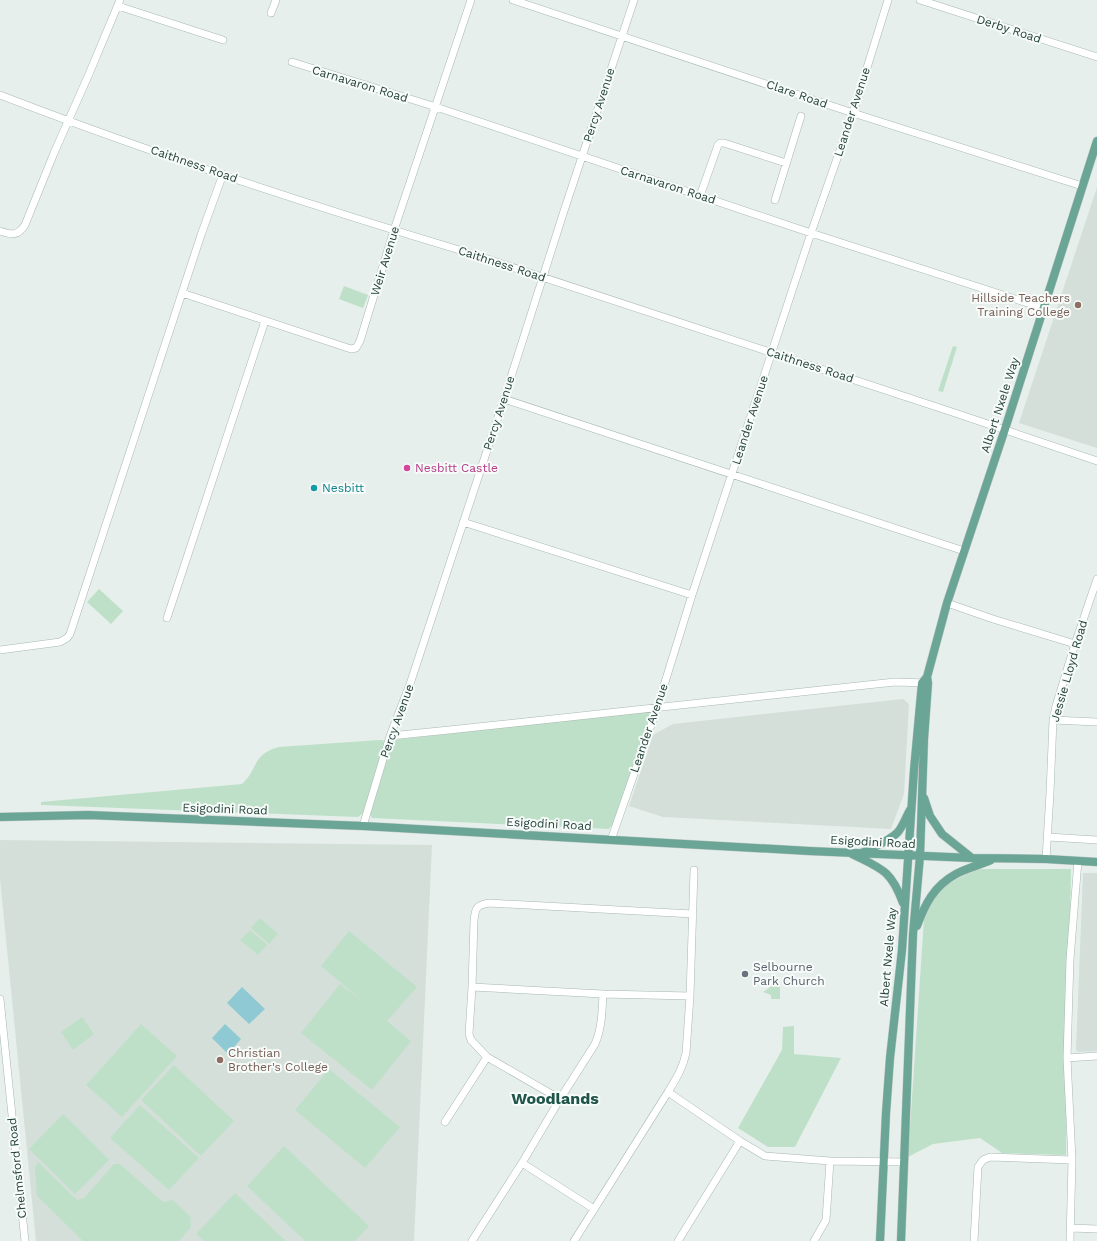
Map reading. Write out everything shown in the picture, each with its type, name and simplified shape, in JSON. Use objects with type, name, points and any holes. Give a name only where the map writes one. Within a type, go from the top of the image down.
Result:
[{"type":"main road","name":"Albert Nxele Way","points":[[880,1241],[883,1161],[889,1074],[902,950],[914,770],[926,681],[947,603],[1005,429],[1097,141]]},
{"type":"main road","name":"Albert Nxele Way","points":[[901,1241],[913,934],[920,856],[926,681]]},
{"type":"main road","points":[[922,794],[930,816],[942,834],[972,858]]},
{"type":"main road","points":[[862,853],[890,838],[897,832],[904,823],[912,806]]},
{"type":"main road","name":"Esigodini Road","points":[[0,817],[88,815],[363,826],[920,856],[1046,859],[1097,862]]},
{"type":"main road","points":[[848,852],[886,872],[898,888],[904,908]]},
{"type":"main road","points":[[913,934],[924,908],[940,886],[957,874],[996,859]]},
{"type":"street","points":[[271,13],[276,0]]},
{"type":"street","name":"Weir Avenue","points":[[182,293],[351,349],[356,348],[360,341],[394,230],[471,0]]},
{"type":"street","name":"Clare Road","points":[[513,0],[853,113],[1082,186]]},
{"type":"street","name":"Percy Avenue","points":[[363,826],[390,736],[410,684],[634,0]]},
{"type":"street","name":"Leander Avenue","points":[[611,840],[657,708],[692,595],[733,475],[811,233],[853,113],[888,0]]},
{"type":"street","name":"Derby Road","points":[[920,0],[1097,57]]},
{"type":"street","points":[[0,231],[10,235],[17,233],[25,225],[54,153],[119,3],[223,40]]},
{"type":"street","name":"Carnavaron Road","points":[[292,62],[436,107],[811,233],[1043,308]]},
{"type":"street","name":"Caithness Road","points":[[0,95],[68,121],[223,174],[466,252],[1005,429],[1097,461]]},
{"type":"street","points":[[775,200],[801,116]]},
{"type":"street","points":[[700,196],[720,142],[786,163]]},
{"type":"street","points":[[0,650],[60,642],[67,638],[70,634],[182,293],[223,174]]},
{"type":"street","points":[[167,618],[265,320]]},
{"type":"street","points":[[504,399],[964,552]]},
{"type":"street","points":[[463,522],[692,595]]},
{"type":"street","name":"Jessie Lloyd Road","points":[[1046,859],[1053,720],[1075,644],[1097,579]]},
{"type":"street","points":[[947,603],[993,619],[1075,644]]},
{"type":"street","points":[[390,736],[889,683],[926,681]]},
{"type":"street","points":[[1053,720],[1097,722]]},
{"type":"street","points":[[1048,837],[1097,840]]},
{"type":"street","points":[[1070,1241],[1072,1160],[1067,1058],[1070,959],[1078,861]]},
{"type":"street","points":[[574,1241],[680,1072],[686,1053],[690,996],[694,870]]},
{"type":"street","points":[[560,1099],[486,1057],[471,1040],[469,1034],[474,912],[477,907],[482,904],[489,903],[692,914]]},
{"type":"street","points":[[472,987],[603,994],[690,996]]},
{"type":"street","points":[[472,1241],[522,1163],[597,1040],[601,1026],[603,994]]},
{"type":"street","name":"Chelmsford Road","points":[[0,999],[25,1241]]},
{"type":"street","points":[[1067,1058],[1097,1056]]},
{"type":"street","points":[[445,1122],[486,1057]]},
{"type":"street","points":[[668,1092],[740,1141],[765,1156],[830,1161],[904,1162]]},
{"type":"street","points":[[678,1241],[740,1141]]},
{"type":"street","points":[[974,1241],[978,1167],[980,1162],[990,1157],[1072,1160]]},
{"type":"street","points":[[814,1241],[826,1220],[830,1161]]},
{"type":"street","points":[[522,1163],[594,1209]]},
{"type":"street","points":[[1071,1228],[1097,1229]]},
{"type":"shaded area","name":"Hillside Teachers Training College","points":[[1097,187],[1097,448],[1019,423]]},
{"type":"shaded area","points":[[903,699],[909,704],[904,794],[891,829],[663,817],[629,806],[653,735],[673,724]]},
{"type":"shaded area","name":"Christian Brother's College","points":[[0,840],[432,845],[414,1241],[36,1241],[0,879]]},
{"type":"shaded area","points":[[1083,873],[1097,873],[1097,1051],[1078,1052],[1076,1050]]},
{"type":"green space","points":[[344,286],[368,295],[363,308],[339,299]]},
{"type":"green space","points":[[953,346],[957,347],[943,392],[938,391]]},
{"type":"green space","points":[[99,589],[123,611],[111,624],[87,602]]},
{"type":"green space","points":[[648,711],[650,715],[613,824],[609,829],[372,818],[370,814],[393,740]]},
{"type":"green space","points":[[383,740],[385,744],[363,813],[358,817],[41,805],[41,802],[242,784],[264,753],[279,747]]},
{"type":"green space","points":[[980,869],[1071,869],[1066,1155],[1002,1153],[980,1138],[933,1144],[908,1157],[924,919],[931,902],[941,890],[953,881]]},
{"type":"green space","points":[[260,918],[278,934],[269,944],[251,928]]},
{"type":"green space","points":[[250,930],[267,945],[258,955],[240,940]]},
{"type":"green space","points":[[349,931],[417,987],[387,1021],[411,1041],[372,1090],[301,1033],[340,984],[364,1002],[321,966]]},
{"type":"green space","points":[[780,983],[780,999],[771,999],[771,995],[763,992],[769,988],[770,984]]},
{"type":"green space","points":[[82,1017],[94,1034],[73,1050],[61,1032]]},
{"type":"green space","points":[[141,1024],[177,1056],[122,1117],[86,1085]]},
{"type":"green space","points":[[794,1026],[794,1054],[841,1058],[795,1147],[768,1147],[738,1128],[782,1050],[783,1027]]},
{"type":"green space","points":[[174,1065],[234,1121],[201,1156],[141,1100]]},
{"type":"green space","points":[[329,1069],[400,1127],[365,1168],[295,1110]]},
{"type":"green space","points":[[140,1105],[199,1158],[169,1190],[110,1138]]},
{"type":"green space","points":[[63,1114],[109,1160],[75,1194],[29,1149]]},
{"type":"green space","points":[[284,1146],[369,1226],[355,1241],[305,1241],[247,1186]]},
{"type":"green space","points":[[38,1162],[77,1200],[84,1198],[114,1164],[120,1164],[163,1202],[173,1200],[190,1216],[191,1227],[179,1241],[83,1241],[37,1196],[35,1168]]},
{"type":"green space","points":[[235,1193],[286,1241],[204,1241],[196,1234]]},
{"type":"water","points":[[242,987],[265,1009],[249,1024],[227,1003]]},
{"type":"water","points":[[225,1024],[241,1039],[228,1054],[212,1038]]},
{"type":"place","name":"Hillside Teachers Training College","points":[[1078,305]]},
{"type":"place","name":"Nesbitt Castle","points":[[407,468]]},
{"type":"place","name":"Nesbitt","points":[[314,488]]},
{"type":"place","name":"Selbourne Park Church","points":[[745,974]]},
{"type":"place","name":"Christian Brother's College","points":[[220,1060]]},
{"type":"district","name":"Woodlands","points":[[555,1098]]}]
